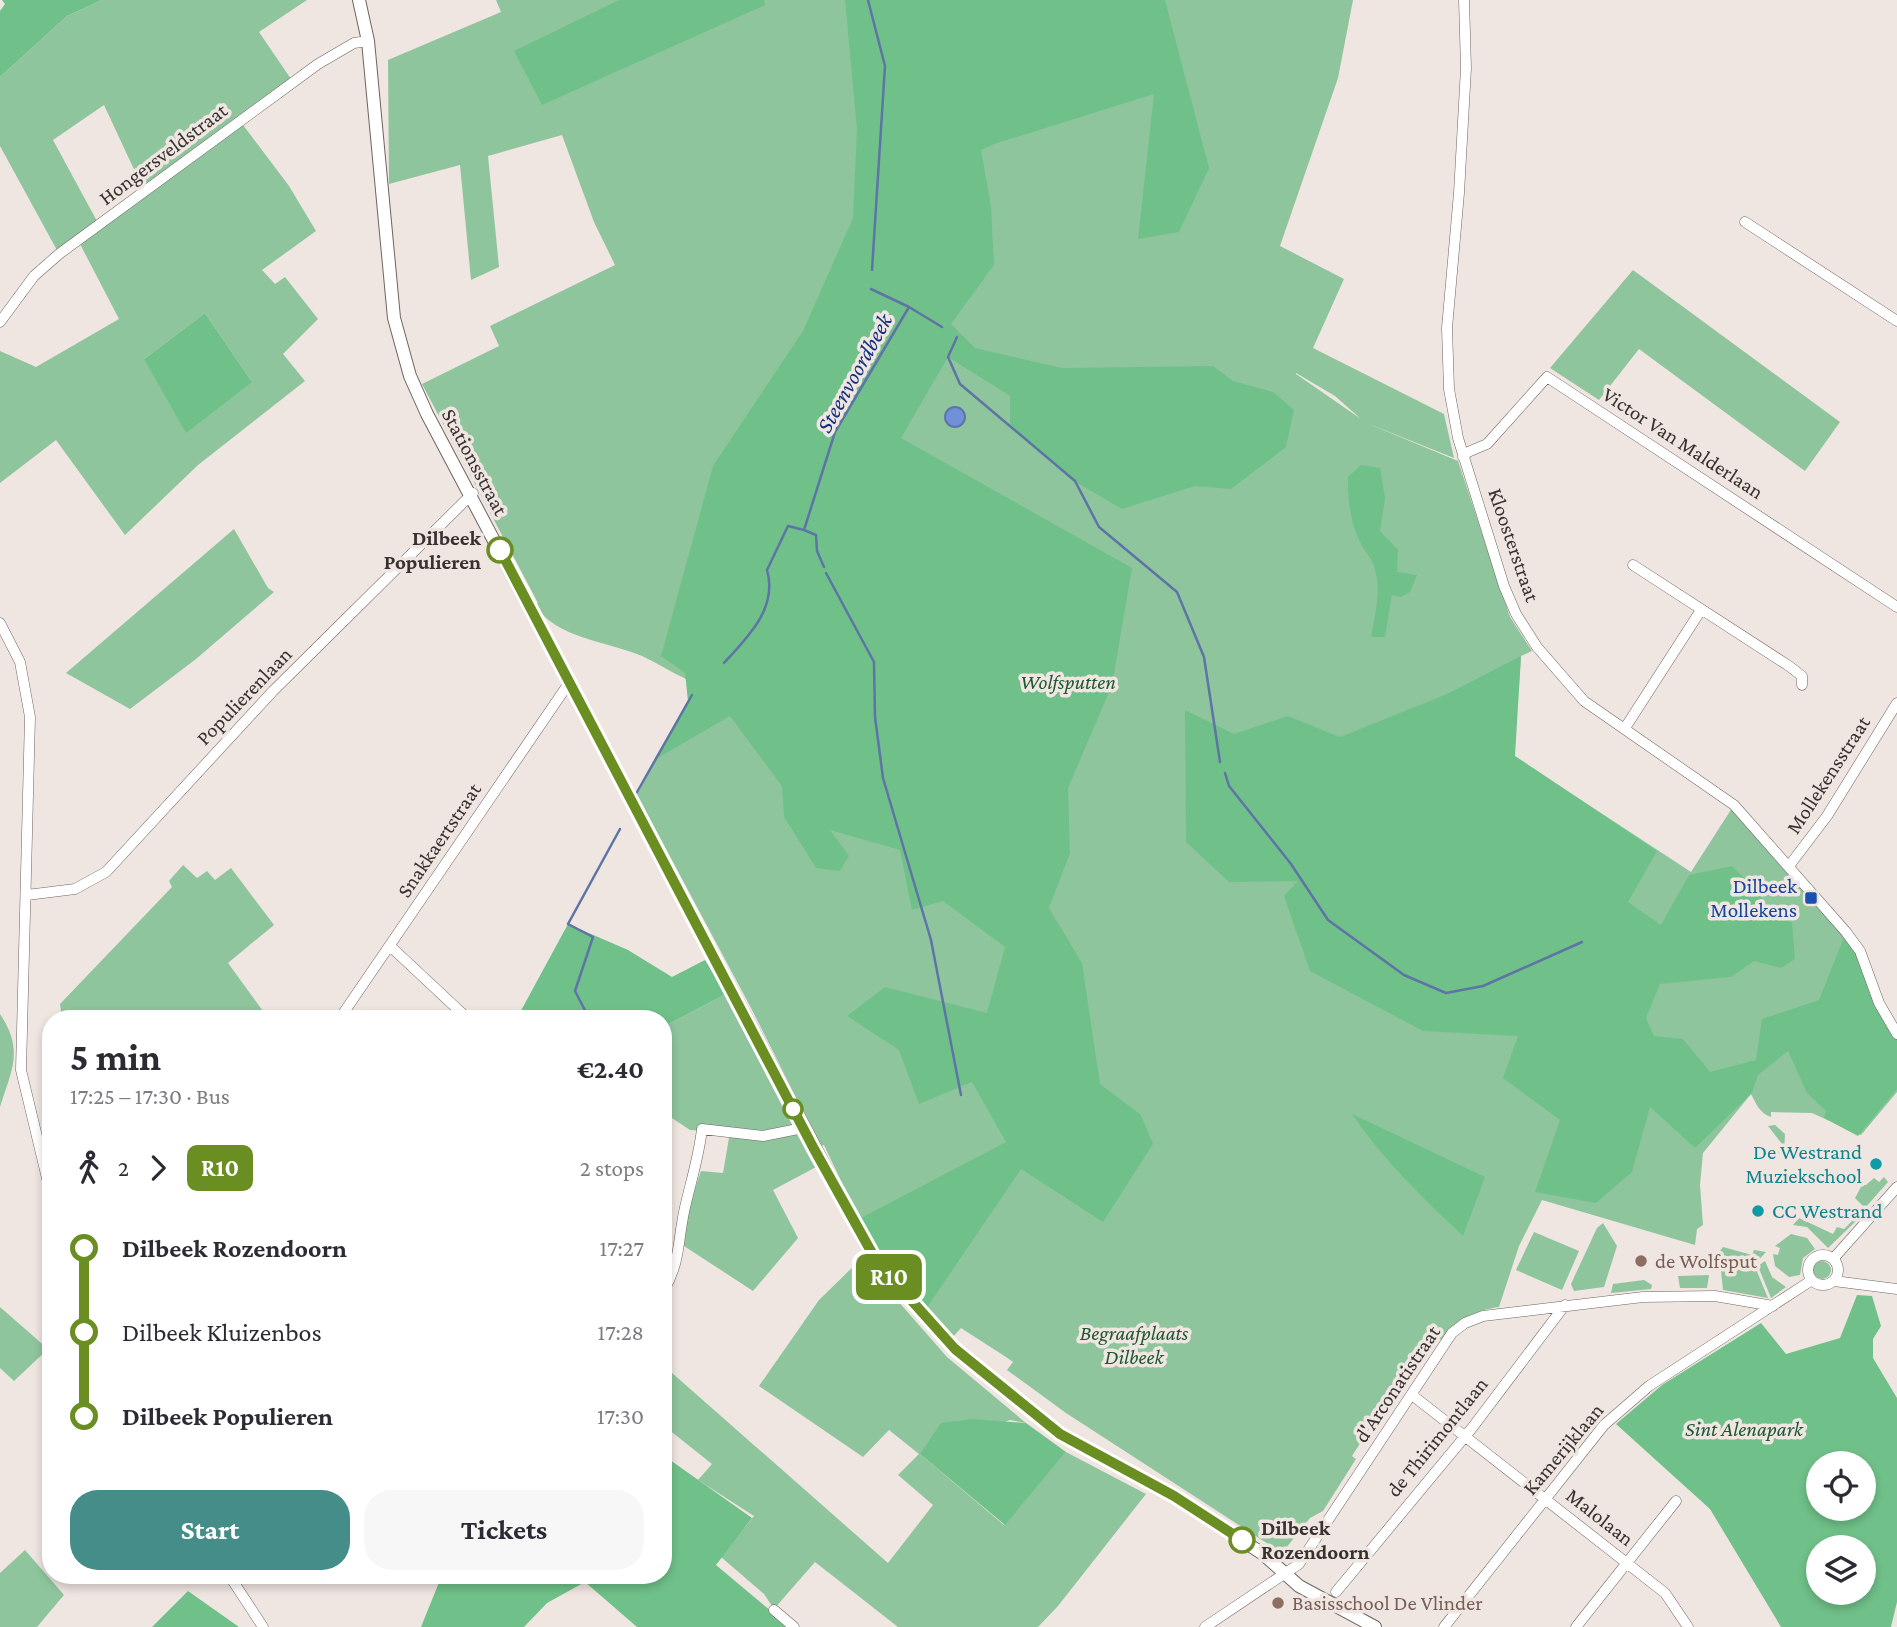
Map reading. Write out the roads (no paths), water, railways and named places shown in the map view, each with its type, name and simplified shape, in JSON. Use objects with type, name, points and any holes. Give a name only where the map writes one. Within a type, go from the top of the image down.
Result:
[{"type":"street","name":"Stationsstraat","points":[[359,0],[368,41],[394,318],[410,376],[803,1128],[877,1262],[955,1349],[1060,1434],[1174,1496],[1286,1571],[1299,1586],[1374,1627]]},
{"type":"street","name":"Kloosterstraat","points":[[1464,0],[1466,68],[1461,166],[1447,328],[1449,389],[1463,457],[1516,614],[1537,647],[1584,701],[1734,804],[1860,951],[1879,1003],[1897,1034]]},
{"type":"street","name":"Hongersveldstraat","points":[[0,322],[34,276],[59,254],[318,64],[354,43],[368,41]]},
{"type":"street","points":[[1745,222],[1897,321]]},
{"type":"street","name":"Victor Van Malderlaan","points":[[1463,457],[1487,444],[1547,377],[1897,607]]},
{"type":"street","name":"Populierenlaan","points":[[27,895],[75,889],[106,872],[273,691],[473,494]]},
{"type":"street","points":[[1633,565],[1789,666],[1802,676],[1802,685]]},
{"type":"street","points":[[1625,727],[1701,610]]},
{"type":"street","points":[[0,623],[20,662],[30,717],[21,1070],[42,1158]]},
{"type":"street","name":"Snakkaertstraat","points":[[346,1010],[569,683]]},
{"type":"street","name":"Mollekensstraat","points":[[1789,866],[1827,816],[1897,704]]},
{"type":"street","points":[[390,946],[458,1010]]},
{"type":"street","points":[[672,1278],[679,1258],[685,1205],[696,1170],[702,1129],[763,1136],[803,1128]]},
{"type":"street","points":[[1833,1259],[1897,1187]]},
{"type":"street","points":[[1834,1281],[1839,1269],[1833,1259],[1824,1255],[1814,1258],[1808,1268],[1812,1280],[1823,1286],[1834,1281],[1897,1289]]},
{"type":"street","name":"Kamerijklaan","points":[[1444,1627],[1604,1424],[1648,1386],[1812,1280]]},
{"type":"street","name":"d'Arconatistraat","points":[[1205,1627],[1299,1564],[1452,1334],[1465,1323],[1483,1316],[1565,1305],[1690,1295],[1773,1306]]},
{"type":"street","name":"de Thirimontlaan","points":[[1336,1592],[1464,1435],[1565,1305]]},
{"type":"street","name":"Malolaan","points":[[1412,1395],[1665,1593],[1688,1627]]},
{"type":"street","points":[[1576,1627],[1676,1501]]},
{"type":"street","points":[[235,1584],[263,1627]]},
{"type":"street","points":[[774,1610],[794,1627]]},
{"type":"water","points":[[955,407],[962,410],[965,417],[962,424],[955,427],[948,424],[945,417],[948,410]]},
{"type":"waterway","name":"Steenvoordbeek","points":[[868,0],[885,66],[872,270]]},
{"type":"waterway","name":"Steenvoordbeek","points":[[724,663],[759,621],[768,597],[767,570],[788,526],[804,530],[835,432],[909,307],[871,289]]},
{"type":"waterway","points":[[909,307],[942,327]]},
{"type":"waterway","points":[[957,337],[948,357],[960,384],[1075,481],[1099,527],[1177,592],[1204,657],[1220,762]]},
{"type":"waterway","points":[[804,530],[816,535],[817,551],[824,567]]},
{"type":"waterway","points":[[826,573],[874,662],[875,717],[883,778],[931,940],[961,1095]]},
{"type":"waterway","name":"Steenvoordbeek","points":[[636,794],[692,695]]},
{"type":"waterway","points":[[1225,773],[1229,786],[1291,864],[1328,920],[1404,975],[1446,993],[1483,986],[1582,942]]},
{"type":"waterway","name":"Steenvoordbeek","points":[[585,1010],[575,991],[593,937],[568,924],[620,829]]},
{"type":"place","name":"Dilbeek Populieren","points":[[500,550]]},
{"type":"place","name":"Dilbeek Mollekens","points":[[1811,898]]},
{"type":"place","name":"De Westrand Muziekschool","points":[[1876,1164]]},
{"type":"place","name":"CC Westrand","points":[[1758,1211]]},
{"type":"place","name":"de Wolfsput","points":[[1641,1261]]},
{"type":"place","name":"Dilbeek Rozendoorn","points":[[1242,1540]]},
{"type":"place","name":"Basisschool De Vlinder","points":[[1278,1603]]},
{"type":"park label","name":"Wolfsputten","points":[[1068,682]]},
{"type":"park label","name":"Begraafplaats Dilbeek","points":[[1134,1345]]},
{"type":"park label","name":"Sint Alenapark","points":[[1744,1429]]}]
